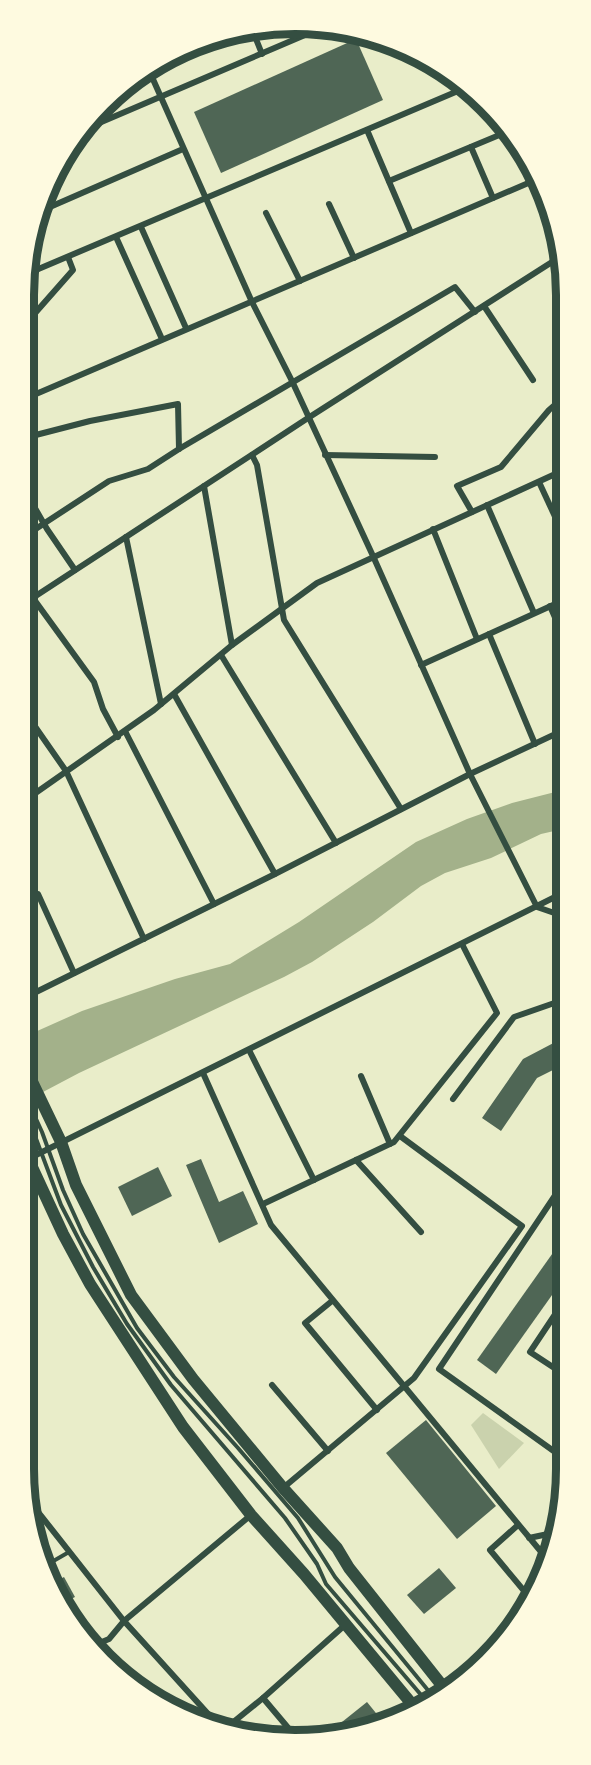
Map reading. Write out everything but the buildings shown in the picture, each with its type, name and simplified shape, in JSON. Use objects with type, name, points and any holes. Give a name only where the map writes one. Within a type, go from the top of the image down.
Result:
[{"type":"main road","points":[[35,1088],[62,1142],[76,1185],[131,1295],[193,1379],[283,1488],[337,1548],[349,1568],[442,1686]]},
{"type":"main road","points":[[35,1173],[67,1243],[100,1302],[183,1427],[251,1515],[304,1574],[412,1704]]},
{"type":"street","points":[[99,123],[307,35]]},
{"type":"street","points":[[256,38],[262,54]]},
{"type":"street","points":[[152,77],[252,302],[292,381],[373,556],[470,774],[537,907],[556,914]]},
{"type":"street","points":[[36,270],[458,91]]},
{"type":"street","points":[[367,130],[411,233]]},
{"type":"street","points":[[388,181],[501,134]]},
{"type":"street","points":[[471,147],[494,198]]},
{"type":"street","points":[[50,207],[183,148]]},
{"type":"street","points":[[35,394],[531,182]]},
{"type":"street","points":[[329,204],[354,258]]},
{"type":"street","points":[[266,213],[300,281]]},
{"type":"street","points":[[141,227],[186,328]]},
{"type":"street","points":[[116,237],[162,339]]},
{"type":"street","points":[[35,314],[73,270],[68,257]]},
{"type":"street","points":[[35,597],[554,261]]},
{"type":"street","points":[[35,530],[109,482],[148,469],[292,381],[455,287],[475,312]]},
{"type":"street","points":[[484,306],[533,380]]},
{"type":"street","points":[[35,435],[90,421],[178,404],[179,449]]},
{"type":"street","points":[[472,512],[457,486],[501,467],[556,404]]},
{"type":"street","points":[[325,454],[435,457]]},
{"type":"street","points":[[252,455],[257,465],[284,620],[401,809]]},
{"type":"street","points":[[35,793],[125,731],[174,694],[232,645],[317,583],[556,475]]},
{"type":"street","points":[[539,482],[556,519]]},
{"type":"street","points":[[204,486],[232,645]]},
{"type":"street","points":[[487,505],[534,613]]},
{"type":"street","points":[[35,508],[75,570]]},
{"type":"street","points":[[433,529],[477,639]]},
{"type":"street","points":[[126,537],[161,704]]},
{"type":"street","points":[[421,665],[556,603]]},
{"type":"street","points":[[35,606],[94,681],[103,709],[118,736]]},
{"type":"street","points":[[550,606],[556,620]]},
{"type":"street","points":[[489,634],[535,744]]},
{"type":"street","points":[[221,655],[336,843]]},
{"type":"street","points":[[174,694],[275,874]]},
{"type":"street","points":[[35,726],[66,771],[144,939]]},
{"type":"street","points":[[125,731],[214,904]]},
{"type":"street","points":[[35,992],[275,874],[470,774],[556,734]]},
{"type":"street","points":[[39,894],[74,973]]},
{"type":"street","points":[[35,1153],[62,1142],[203,1073],[556,897]]},
{"type":"street","points":[[263,1204],[390,1144],[400,1136],[497,1013],[462,944]]},
{"type":"street","points":[[453,1099],[514,1017],[556,1002]]},
{"type":"street","points":[[249,1050],[314,1180]]},
{"type":"street","points":[[203,1073],[271,1225],[543,1554]]},
{"type":"street","points":[[361,1076],[390,1144]]},
{"type":"street","points":[[283,1488],[414,1378],[522,1226],[400,1136]]},
{"type":"street","points":[[356,1160],[421,1232]]},
{"type":"street","points":[[556,1194],[439,1369],[556,1453]]},
{"type":"street","points":[[332,1301],[305,1323],[377,1410]]},
{"type":"street","points":[[556,1313],[530,1352],[556,1369]]},
{"type":"street","points":[[272,1385],[328,1451]]},
{"type":"street","points":[[39,1513],[124,1621],[210,1716]]},
{"type":"street","points":[[100,1643],[109,1639],[124,1621],[251,1515]]},
{"type":"street","points":[[518,1525],[490,1550],[526,1593]]},
{"type":"street","points":[[529,1538],[549,1534]]},
{"type":"street","points":[[232,1723],[345,1625]]},
{"type":"street","points":[[263,1698],[290,1730]]},
{"type":"lane","points":[[35,1117],[42,1132],[44,1150],[56,1193],[109,1294],[153,1363],[285,1518],[317,1564],[326,1584],[423,1697]]},
{"type":"lane","points":[[35,1136],[44,1150],[83,1234],[143,1336],[174,1377],[298,1518],[335,1577],[430,1693]]},
{"type":"lane","points":[[51,1562],[69,1552]]},
{"type":"shaded area","points":[[556,792],[556,831],[541,834],[491,858],[445,873],[421,886],[373,922],[312,962],[35,1096],[35,1032],[82,1011],[175,979],[230,964],[299,922],[416,842],[467,819],[512,803]]},
{"type":"shaded area","points":[[483,1413],[524,1443],[499,1469],[471,1425]]}]
